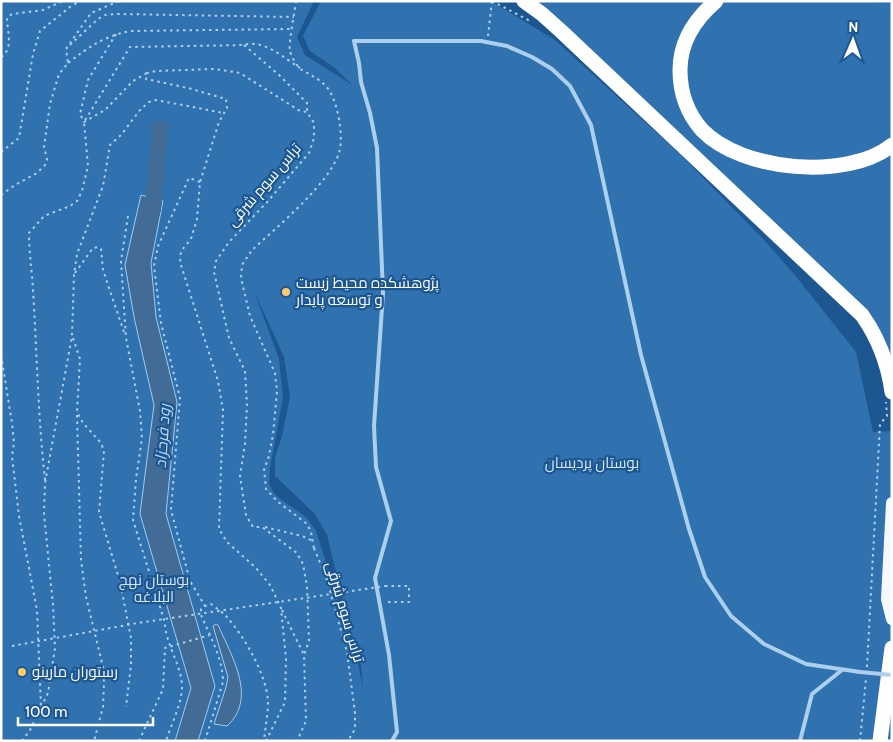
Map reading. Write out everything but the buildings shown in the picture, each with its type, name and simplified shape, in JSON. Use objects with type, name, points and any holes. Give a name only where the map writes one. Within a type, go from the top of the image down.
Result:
[{"type":"highway","points":[[524,1],[553,23],[862,316],[874,332],[881,347],[889,373],[889,396]]},
{"type":"highway","points":[[716,1],[706,10],[688,33],[680,64],[682,94],[688,108],[702,130],[713,139],[726,147],[767,162],[812,167],[835,166],[860,161],[878,154],[892,145]]},
{"type":"highway","points":[[880,741],[892,648]]},
{"type":"main road","points":[[892,503],[887,600],[892,619]]},
{"type":"lane","points":[[392,741],[397,732],[389,655],[375,578],[391,522],[376,467],[374,426],[383,293],[380,199],[377,148],[361,82],[354,41],[488,43],[507,46],[532,57],[552,69],[570,86],[591,125],[641,355],[689,529],[705,577],[731,616],[764,644],[806,664],[892,675]]},
{"type":"lane","points":[[800,741],[812,694],[842,670]]},
{"type":"path","points":[[1,57],[9,48],[7,18],[12,14],[43,10],[63,1]]},
{"type":"path","points":[[1,152],[19,138],[40,31],[80,1]]},
{"type":"path","points":[[68,63],[66,49],[91,14],[120,1]]},
{"type":"path","points":[[296,1],[293,29],[289,42],[290,50],[300,68]]},
{"type":"path","points":[[488,43],[492,1],[538,26]]},
{"type":"path","points":[[66,49],[98,19],[112,14],[294,17]]},
{"type":"path","points":[[1,195],[37,173],[45,165],[47,159],[44,147],[50,104],[59,74],[68,63],[92,44],[116,34],[146,30],[293,29]]},
{"type":"path","points":[[22,741],[30,730],[48,692],[55,648],[53,605],[44,514],[45,483],[29,233],[44,216],[70,206],[77,200],[82,191],[88,166],[84,122],[80,114],[88,80],[116,34]]},
{"type":"path","points":[[84,122],[130,47],[244,45],[249,43],[269,48],[319,79],[332,96],[340,124],[339,153],[319,186],[252,250],[245,259],[241,270],[241,278],[250,316],[271,362],[277,391],[273,435],[268,460],[264,468],[266,489],[277,501],[306,524],[311,532],[314,549]]},
{"type":"path","points":[[84,122],[105,110],[133,81],[147,73],[165,69],[215,69],[240,73],[300,110],[307,112],[307,103],[280,75],[244,45]]},
{"type":"path","points":[[147,73],[146,79],[226,99],[227,108],[219,122],[200,182],[197,219],[191,239],[181,251],[180,262],[201,325],[221,395],[223,410],[219,529],[227,542],[256,568],[270,585],[304,655]]},
{"type":"path","points":[[45,483],[72,336],[74,275],[77,254],[103,186],[110,145],[149,102],[156,100],[224,113]]},
{"type":"path","name":"تراس سوم شرقی","points":[[307,112],[314,123],[314,138],[310,153],[229,242],[216,261],[214,272],[229,338],[245,371],[245,444],[240,476],[246,515],[253,527],[262,526],[302,536],[313,541],[314,549],[327,580],[347,652],[355,713],[355,729],[348,741]]},
{"type":"path","points":[[200,182],[189,178],[158,246],[154,266],[162,323],[180,398],[171,510],[190,581],[205,606]]},
{"type":"path","points":[[128,216],[121,261],[126,338],[140,410],[142,438],[133,520],[165,623],[165,633],[171,645],[182,687],[166,741]]},
{"type":"path","points":[[74,275],[93,248],[98,247],[101,249],[103,270],[126,338]]},
{"type":"path","points":[[72,336],[80,358],[76,430],[81,560],[86,597],[103,667],[104,683],[103,707],[94,741]]},
{"type":"path","points":[[1,355],[12,423],[14,443],[12,456],[19,516],[37,610],[41,708]]},
{"type":"path","points":[[860,741],[868,645],[880,424],[887,416],[889,396]]},
{"type":"path","points":[[77,412],[83,423],[101,443],[104,451],[99,512],[120,582],[131,638],[132,665],[126,707]]},
{"type":"path","name":"تراس سوم شرقی","points":[[262,526],[297,553],[303,564],[307,586],[309,640],[304,655],[306,721],[297,741]]},
{"type":"path","points":[[12,646],[164,618],[385,586],[409,586],[409,602],[378,602]]},
{"type":"path","points":[[205,741],[223,682],[218,656],[201,615],[201,609],[211,604],[225,614],[258,666],[265,684],[268,702],[265,741]]},
{"type":"path","points":[[265,741],[285,702],[286,659],[281,608]]},
{"type":"path","points":[[139,741],[163,689],[165,648],[210,635]]},
{"type":"green space","name":"بوستان پردیسان","points":[[1,1],[314,1],[297,37],[305,55],[352,85],[335,68],[310,51],[303,36],[321,1],[488,1],[494,3],[555,40],[679,153],[764,240],[794,274],[856,352],[873,432],[892,431],[892,741],[1,741]],"holes":[[[254,291],[284,357],[290,397],[282,436],[275,457],[275,476],[315,514],[327,535],[349,626],[361,665],[363,688],[358,663],[316,531],[306,517],[273,492],[269,483],[283,397],[279,359]]]},
{"type":"green space","points":[[531,1],[710,1],[684,34],[690,121],[782,169],[892,152],[892,363],[881,337]]},
{"type":"green space","points":[[726,1],[852,1],[892,3],[892,140],[875,151],[820,162],[759,155],[715,135],[688,101],[687,46],[715,8]]},
{"type":"water","points":[[141,195],[163,201],[151,263],[156,317],[177,402],[166,514],[215,686],[198,741],[175,741],[191,688],[140,514],[154,405],[134,317],[125,265]]},
{"type":"water","points":[[216,624],[235,663],[241,690],[240,703],[236,715],[227,726],[214,724],[228,677],[213,626]]},
{"type":"waterway","name":"رود فرحزاد","points":[[150,220],[153,209],[160,128]]},
{"type":"place","name":"پژوهشکده محیط زیست و توسعه پایدار","points":[[286,292]]},
{"type":"place","name":"رستوران مارینو","points":[[22,672]]},
{"type":"park label","name":"بوستان نهج البلاغه","points":[[154,588]]}]
